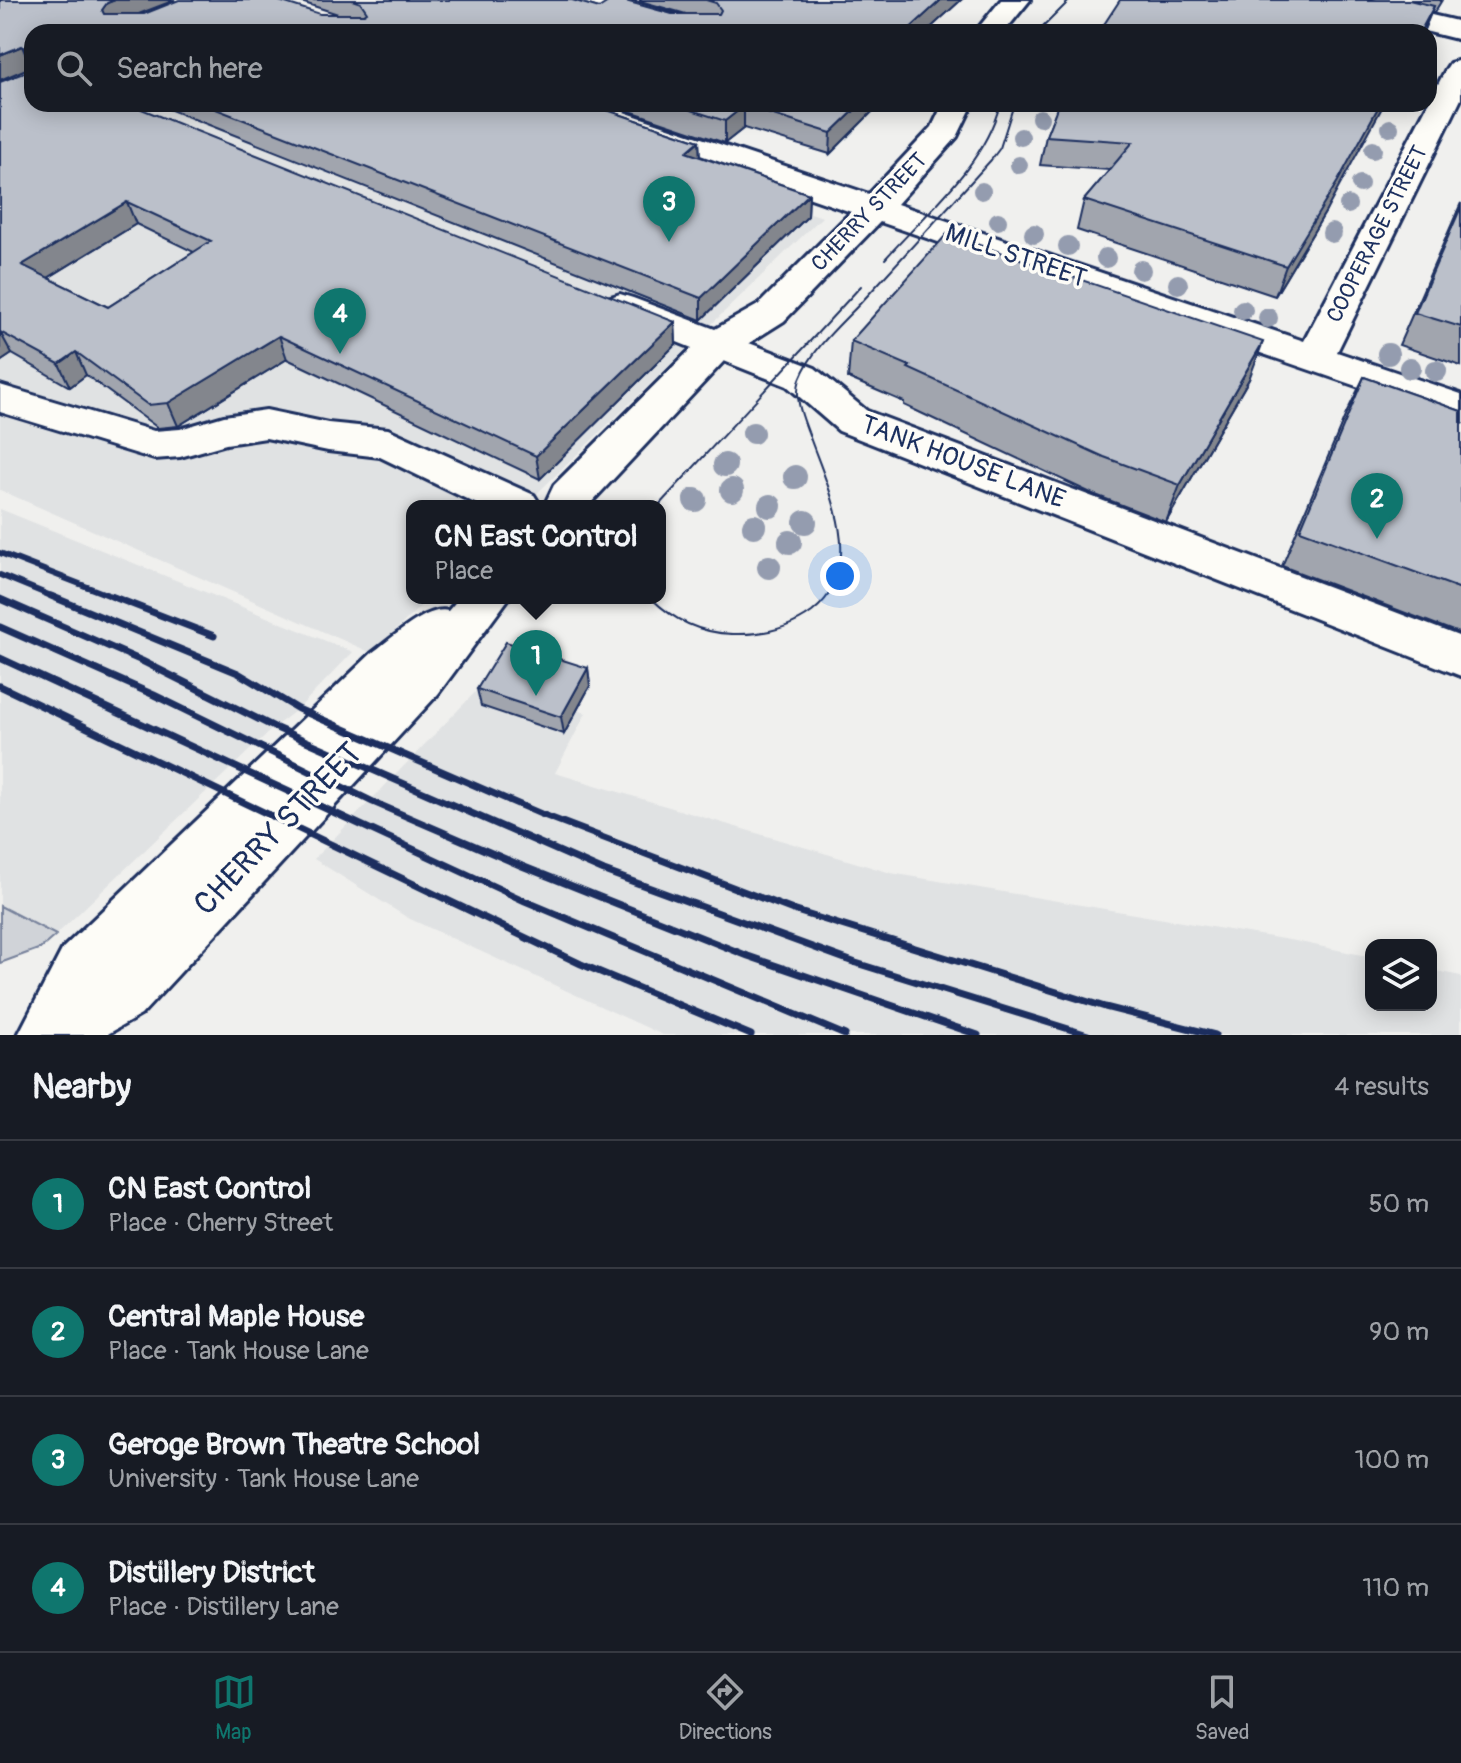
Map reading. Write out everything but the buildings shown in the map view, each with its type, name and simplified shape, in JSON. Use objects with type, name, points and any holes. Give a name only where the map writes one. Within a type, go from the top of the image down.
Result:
[{"type":"street","points":[[595,0],[678,24]]},
{"type":"street","points":[[996,24],[1016,0]]},
{"type":"street","points":[[1334,0],[1432,24]]},
{"type":"street","points":[[1437,25],[1461,31]]},
{"type":"street","name":"COOPERAGE STREET","points":[[1316,356],[1461,69]]},
{"type":"street","name":"MILL STREET","points":[[594,112],[1461,408]]},
{"type":"street","name":"CHERRY STREET","points":[[568,500],[771,313],[946,130],[954,112]]},
{"type":"street","name":"TANK HOUSE LANE","points":[[591,295],[801,377],[853,421],[1461,657]]},
{"type":"street","name":"CHERRY STREET","points":[[607,500],[733,351]]},
{"type":"street","points":[[0,398],[154,445],[180,443],[224,430],[266,424],[328,437],[388,443],[507,500]]},
{"type":"street","name":"CHERRY STREET","points":[[48,1035],[120,994],[422,679],[480,604]]},
{"type":"shaded area","points":[[0,0],[217,0],[285,24],[24,24],[24,112],[527,112],[822,217],[530,500],[406,500],[406,604],[423,604],[372,653],[0,490]]},
{"type":"shaded area","points":[[0,509],[353,652],[298,709],[274,727],[56,935],[0,906]]},
{"type":"shaded area","points":[[488,679],[586,713],[555,773],[891,873],[1295,941],[1365,956],[1365,1011],[1437,1011],[1437,971],[1461,976],[1461,1035],[663,1035],[408,918],[314,859]]},
{"type":"shaded area","points":[[0,906],[56,935],[41,948],[0,963]]},
{"type":"tram line","points":[[1046,24],[1070,0]]},
{"type":"tram line","points":[[885,259],[968,168],[997,112]]},
{"type":"tram line","points":[[658,604],[678,619],[698,628],[743,634],[774,630],[794,623],[812,612],[829,594],[839,573],[839,526],[801,413],[798,399],[800,379],[821,345],[991,160],[1000,148],[1011,112]]},
{"type":"tram line","points":[[664,500],[861,286]]},
{"type":"railway","points":[[0,553],[116,598]]},
{"type":"railway","points":[[0,575],[56,598]]},
{"type":"railway","points":[[51,596],[238,673],[298,709],[541,814],[793,910],[1105,1007],[1215,1035]]},
{"type":"railway","points":[[111,596],[214,636]]},
{"type":"railway","points":[[0,599],[142,661],[274,727],[604,871],[856,963],[1088,1035]]},
{"type":"railway","points":[[0,627],[154,695],[373,802],[522,866],[748,956],[978,1035]]},
{"type":"railway","points":[[0,658],[525,901],[845,1035]]},
{"type":"railway","points":[[0,686],[581,964],[751,1035]]},
{"type":"place","name":"Geroge Brown Theatre School","points":[[669,242]]},
{"type":"place","name":"Distillery District","points":[[340,354]]},
{"type":"place","name":"Central Maple House","points":[[1377,539]]},
{"type":"place","name":"CN East Control","points":[[536,696]]}]
